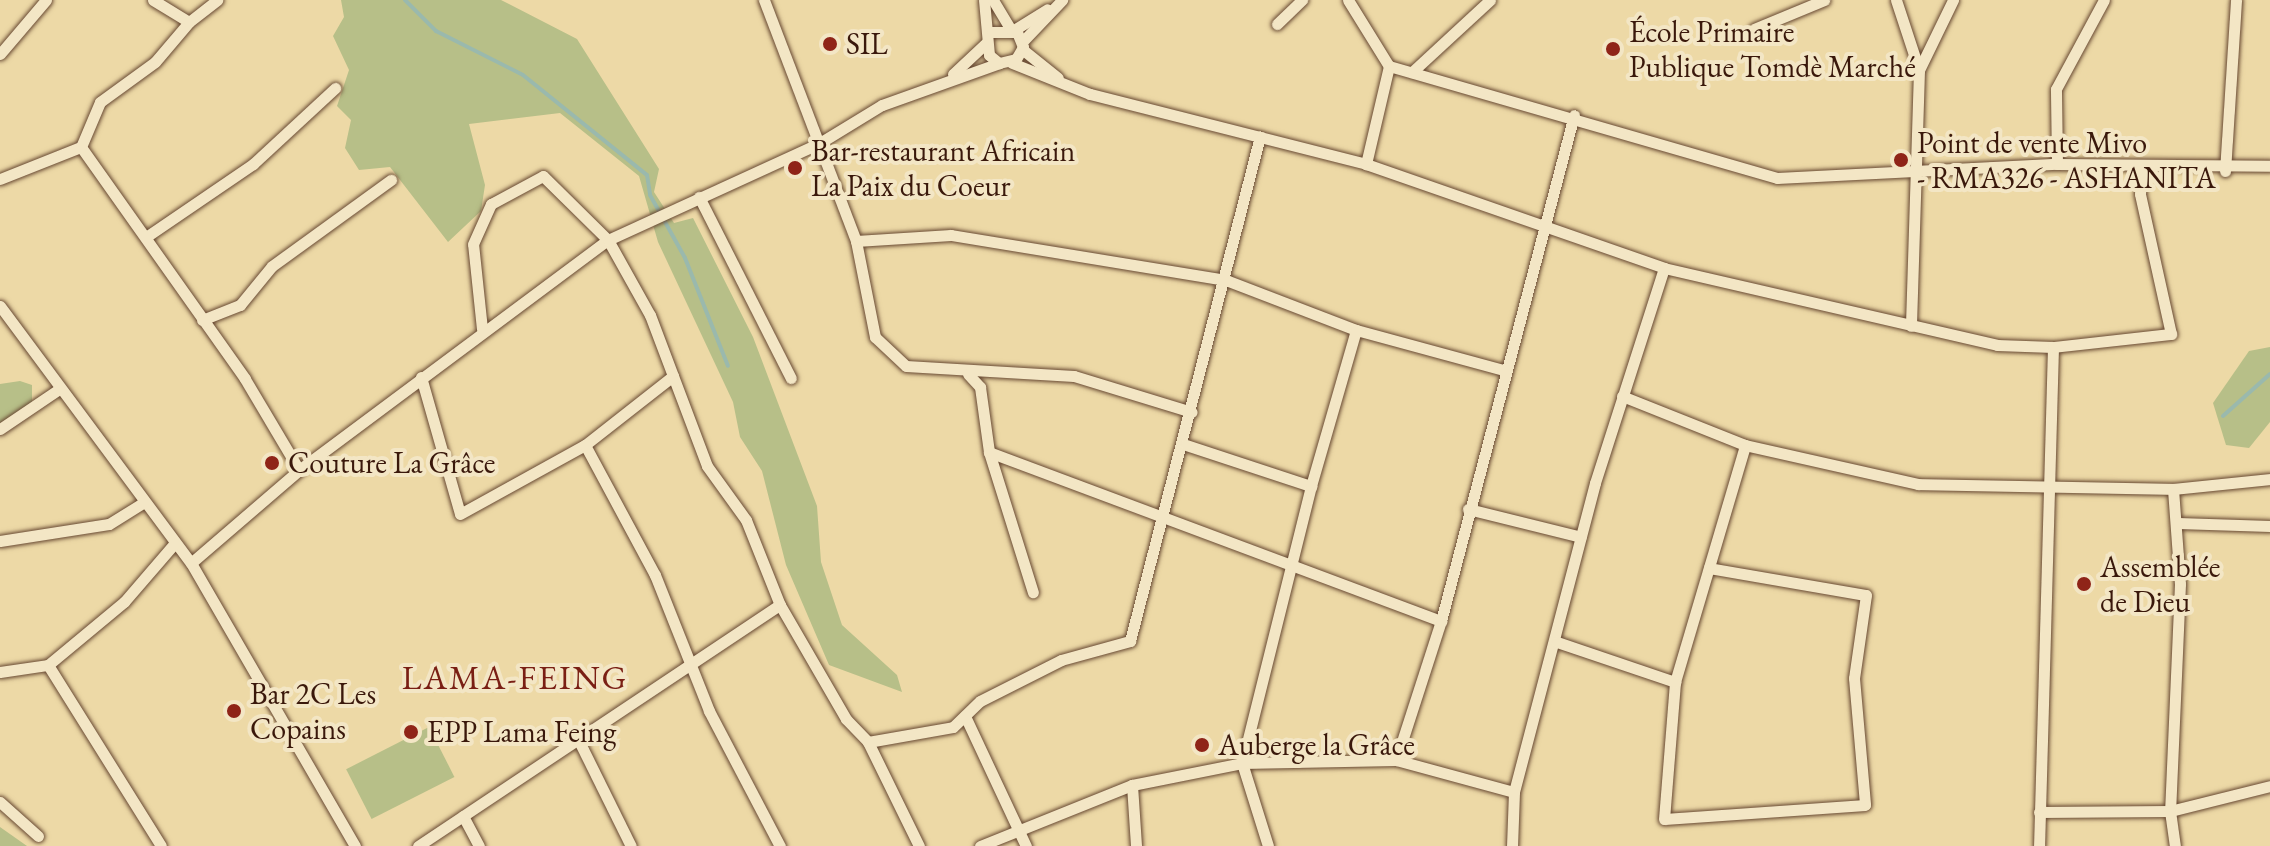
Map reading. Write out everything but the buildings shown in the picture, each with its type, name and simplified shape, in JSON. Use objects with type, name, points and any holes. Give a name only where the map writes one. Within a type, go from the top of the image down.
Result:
[{"type":"street","points":[[0,54],[46,0]]},
{"type":"street","points":[[153,0],[189,22]]},
{"type":"street","points":[[0,179],[81,147],[100,102],[155,62],[189,22],[217,0]]},
{"type":"street","points":[[764,0],[856,241],[875,337],[906,366],[968,374],[1074,376],[1192,412]]},
{"type":"street","points":[[984,0],[989,38],[1006,63],[1071,88],[1366,164],[1664,268],[1997,345],[2053,347],[2171,334],[2140,194],[2142,168]]},
{"type":"street","points":[[993,0],[1023,45],[1071,88]]},
{"type":"street","points":[[950,77],[989,38],[1012,29],[1061,0]]},
{"type":"street","points":[[191,563],[299,470],[482,329],[608,240],[648,226],[699,197],[818,144],[882,105],[950,77],[1006,63],[1061,0]]},
{"type":"street","points":[[1277,24],[1302,0]]},
{"type":"street","points":[[1348,0],[1389,66],[1574,115],[1777,178],[1917,176],[2057,164],[2225,171],[2270,166]]},
{"type":"street","points":[[1412,72],[1490,0]]},
{"type":"street","points":[[1754,29],[1824,0]]},
{"type":"street","points":[[1896,0],[1919,70],[1911,326]]},
{"type":"street","points":[[1919,70],[1953,0]]},
{"type":"street","points":[[2057,164],[2056,89],[2104,0]]},
{"type":"street","points":[[2225,171],[2236,0]]},
{"type":"street","points":[[1366,164],[1389,66]]},
{"type":"street","points":[[146,237],[253,164],[335,88]]},
{"type":"street","points":[[1396,760],[1441,621],[1541,225],[1574,115]]},
{"type":"street","points":[[868,742],[953,727],[965,716],[1061,660],[1130,641],[1186,445],[1260,136]]},
{"type":"street","points":[[81,147],[146,237],[299,470]]},
{"type":"street","points":[[482,329],[473,244],[491,204],[543,176],[608,240],[673,376],[707,466],[746,520],[780,605],[868,742],[919,846]]},
{"type":"street","points":[[202,320],[240,305],[272,266],[391,180]]},
{"type":"street","points":[[699,197],[791,378]]},
{"type":"street","points":[[856,241],[951,235],[1226,280],[1356,330],[1503,370]]},
{"type":"street","points":[[1512,846],[1514,792],[1557,642],[1581,537],[1664,268]]},
{"type":"street","points":[[0,306],[143,503],[191,563],[355,846]]},
{"type":"street","points":[[1268,846],[1242,763],[1288,562],[1356,330]]},
{"type":"street","points":[[2039,846],[2053,347]]},
{"type":"street","points":[[968,374],[986,410],[989,452],[1033,592]]},
{"type":"street","points":[[421,377],[460,514],[585,445],[673,376]]},
{"type":"street","points":[[0,429],[59,389]]},
{"type":"street","points":[[1622,396],[1745,445],[1918,484],[2047,483],[2173,489],[2270,479]]},
{"type":"street","points":[[585,445],[695,668],[709,711],[780,846]]},
{"type":"street","points":[[1186,445],[1311,486]]},
{"type":"street","points":[[1709,568],[1866,595],[1854,678],[1865,805],[1664,819],[1675,682],[1745,445]]},
{"type":"street","points":[[989,452],[1168,513],[1441,621]]},
{"type":"street","points":[[2173,489],[2178,523],[2170,811],[2175,846]]},
{"type":"street","points":[[0,541],[109,524],[143,503]]},
{"type":"street","points":[[1468,509],[1581,537]]},
{"type":"street","points":[[2178,523],[2270,526]]},
{"type":"street","points":[[0,672],[48,665],[124,602],[174,544]]},
{"type":"street","points":[[418,846],[695,668],[780,605]]},
{"type":"street","points":[[1557,642],[1675,682]]},
{"type":"street","points":[[48,665],[161,846]]},
{"type":"street","points":[[965,716],[1026,846]]},
{"type":"street","points":[[579,741],[631,846]]},
{"type":"street","points":[[980,846],[1132,785],[1242,763],[1396,760],[1514,792]]},
{"type":"street","points":[[1132,785],[1136,846]]},
{"type":"street","points":[[2039,812],[2170,811],[2270,786]]},
{"type":"street","points":[[0,802],[38,836]]},
{"type":"street","points":[[463,816],[479,846]]},
{"type":"green space","points":[[341,0],[501,0],[577,39],[659,169],[654,192],[674,223],[693,218],[753,337],[817,506],[821,562],[842,625],[897,675],[902,692],[829,665],[786,565],[762,471],[740,437],[733,402],[658,242],[639,176],[560,113],[469,124],[485,185],[481,211],[448,242],[390,167],[359,170],[345,148],[351,120],[337,106],[349,70],[333,36],[344,17]]},
{"type":"green space","points":[[2270,347],[2270,422],[2249,448],[2226,445],[2213,403],[2249,351]]},
{"type":"green space","points":[[20,381],[32,385],[32,402],[0,423],[0,384]]},
{"type":"green space","points":[[429,727],[454,777],[372,819],[346,769]]},
{"type":"green space","points":[[0,827],[27,846],[0,846]]},
{"type":"waterway","points":[[405,0],[436,31],[523,75],[647,175],[650,195],[685,258],[728,366]]},
{"type":"waterway","points":[[2223,416],[2270,374]]},
{"type":"place","name":"SIL","points":[[830,44]]},
{"type":"place","name":"École Primaire Publique Tomdè Marché","points":[[1613,49]]},
{"type":"place","name":"Point de vente Mivo - RMA326 - ASHANITA","points":[[1901,160]]},
{"type":"place","name":"Bar-restaurant Africain La Paix du Coeur","points":[[795,168]]},
{"type":"place","name":"Couture La Grâce","points":[[272,463]]},
{"type":"place","name":"Assemblée de Dieu","points":[[2084,584]]},
{"type":"place","name":"Bar 2C Les Copains","points":[[234,711]]},
{"type":"place","name":"EPP Lama Feing","points":[[411,732]]},
{"type":"place","name":"Auberge la Grâce","points":[[1202,745]]},
{"type":"district","name":"LAMA-FEING","points":[[515,678]]}]
